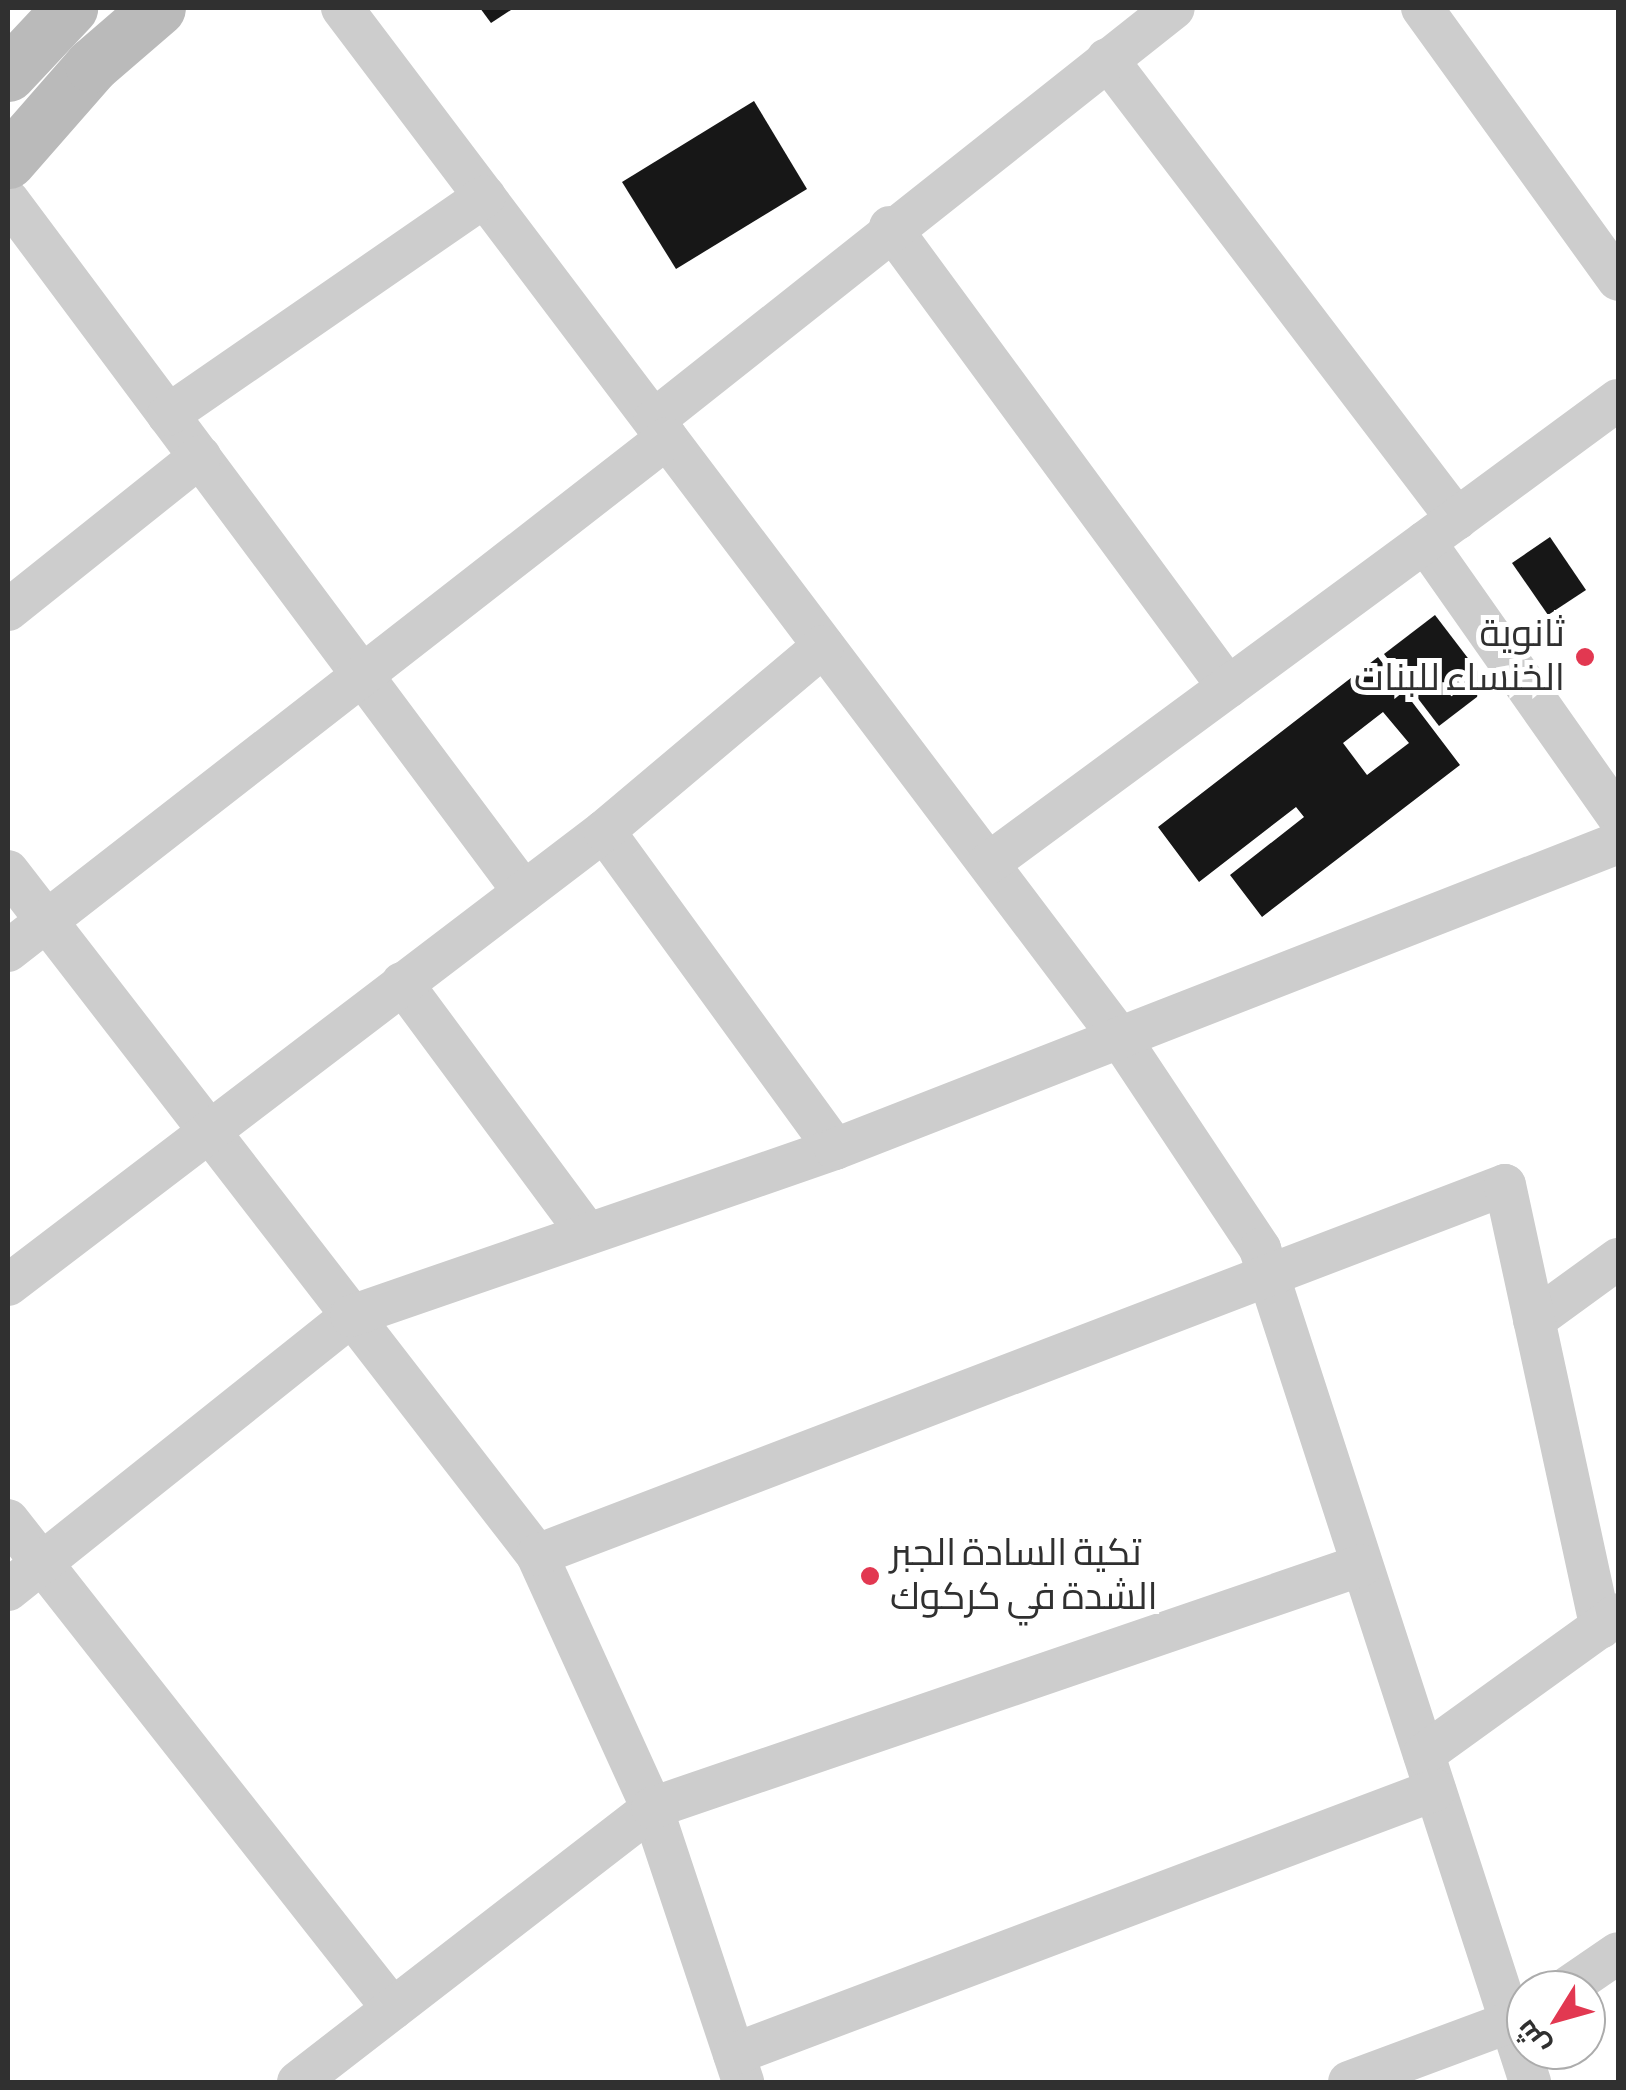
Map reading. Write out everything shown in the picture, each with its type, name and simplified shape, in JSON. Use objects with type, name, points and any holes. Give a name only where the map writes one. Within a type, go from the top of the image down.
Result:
[{"type":"main road","points":[[8,74],[70,8]]},
{"type":"main road","points":[[8,160],[92,65],[158,8]]},
{"type":"street","points":[[342,8],[1122,1040],[1268,1272],[1430,1772],[1506,1985]]},
{"type":"street","points":[[8,951],[361,674],[661,429],[890,227],[1174,8]]},
{"type":"street","points":[[1422,8],[1618,280]]},
{"type":"street","points":[[1107,59],[1441,531],[1618,817]]},
{"type":"street","points":[[168,415],[485,196]]},
{"type":"street","points":[[8,200],[524,892]]},
{"type":"street","points":[[890,227],[1228,688]]},
{"type":"street","points":[[989,863],[1618,400]]},
{"type":"street","points":[[8,610],[200,458]]},
{"type":"street","points":[[8,1285],[207,1128],[604,831],[824,646]]},
{"type":"street","points":[[604,831],[835,1149]]},
{"type":"street","points":[[8,1590],[351,1316],[835,1149],[1618,843]]},
{"type":"street","points":[[8,871],[537,1555],[652,1808],[738,2068],[1430,1772],[1610,1621],[1534,1320],[1506,1185],[1268,1272],[537,1555]]},
{"type":"street","points":[[402,983],[588,1234]]},
{"type":"street","points":[[1534,1320],[1618,1260]]},
{"type":"street","points":[[8,1520],[393,2009]]},
{"type":"street","points":[[298,2082],[652,1808],[1362,1565]]},
{"type":"street","points":[[1593,1970],[1618,1953]]},
{"type":"street","points":[[1349,2082],[1506,2026]]},
{"type":"building","points":[[480,8],[514,8],[491,23]]},
{"type":"building","points":[[754,101],[807,189],[676,269],[622,182]]},
{"type":"building","points":[[1550,537],[1586,590],[1548,615],[1512,563]]},
{"type":"building","points":[[1435,615],[1490,687],[1439,726],[1384,654]]},
{"type":"building","points":[[1378,657],[1460,765],[1262,917],[1230,875],[1304,817],[1296,807],[1199,882],[1158,827]],"holes":[[[1383,712],[1409,743],[1367,775],[1343,743]]]},
{"type":"place","name":"ثانوية الخنساء للبنات","points":[[1585,657]]},
{"type":"place","name":"تكية السادة الجبر الشدة في كركوك","points":[[870,1576]]}]
